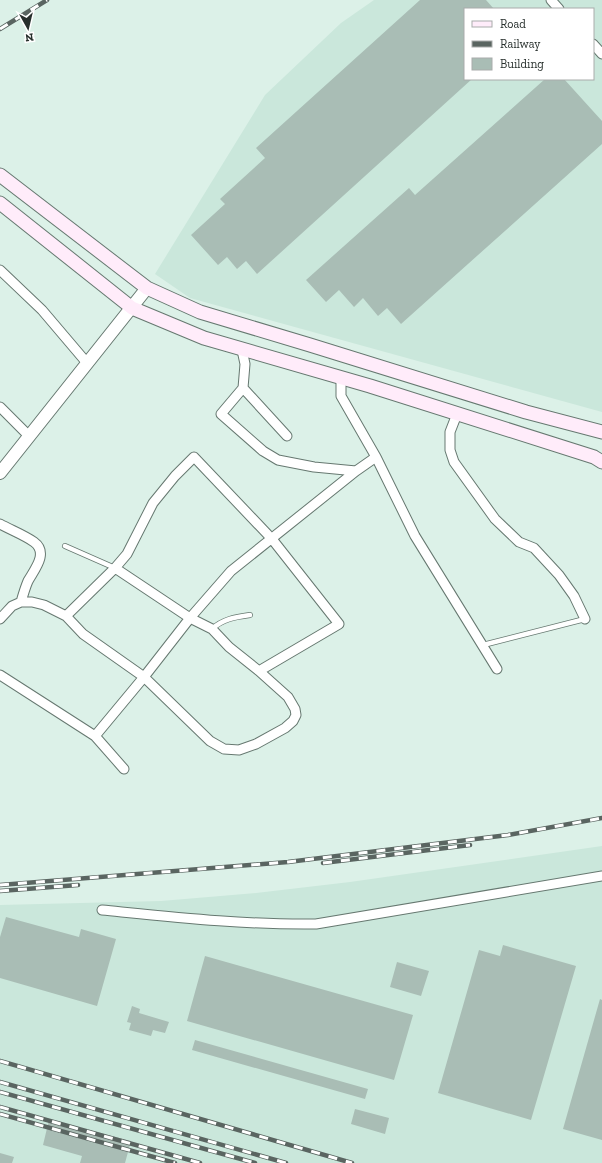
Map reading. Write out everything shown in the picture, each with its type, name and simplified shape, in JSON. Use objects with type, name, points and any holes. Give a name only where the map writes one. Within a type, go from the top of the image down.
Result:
[{"type":"main road","points":[[0,175],[147,288],[200,312],[310,344],[526,412],[602,432]]},
{"type":"main road","points":[[0,203],[132,308],[204,338],[457,414],[594,457],[602,462]]},
{"type":"street","points":[[551,0],[558,8]]},
{"type":"street","points":[[594,45],[602,54]]},
{"type":"street","points":[[0,270],[42,310],[87,363]]},
{"type":"street","points":[[0,473],[147,288]]},
{"type":"street","points":[[242,350],[245,364],[243,388],[221,414],[263,451],[278,460],[314,467],[356,471]]},
{"type":"street","points":[[341,378],[341,396],[376,457],[415,536],[497,669]]},
{"type":"street","points":[[243,388],[287,436]]},
{"type":"street","points":[[0,407],[29,436]]},
{"type":"street","points":[[457,414],[450,432],[450,450],[454,462],[495,519],[519,542],[534,548],[559,575],[574,596],[585,619]]},
{"type":"street","points":[[66,616],[115,568],[126,554],[153,503],[175,476],[194,457],[272,539],[339,624],[259,671]]},
{"type":"street","points":[[96,736],[190,618],[231,571],[356,471],[376,457]]},
{"type":"street","points":[[0,524],[34,542],[39,550],[39,564],[28,582],[21,602]]},
{"type":"street","points":[[0,619],[12,606],[21,602],[32,602],[44,605],[66,616],[83,634],[144,677],[210,741],[224,749],[239,750],[256,744],[285,728],[293,721],[296,715],[296,709],[288,697],[229,647],[212,629],[190,618],[115,568]]},
{"type":"street","points":[[0,675],[96,736],[124,769]]},
{"type":"street","points":[[102,910],[282,925],[316,924],[602,876]]},
{"type":"lane","points":[[65,546],[115,568]]},
{"type":"lane","points":[[212,629],[218,623],[227,619],[250,615]]},
{"type":"lane","points":[[483,645],[585,619]]},
{"type":"shaded area","points":[[374,0],[602,0],[602,412],[190,298],[155,274],[265,95],[341,23]]},
{"type":"shaded area","points":[[602,846],[602,1163],[0,1163],[0,905],[161,901],[256,893],[350,882]]},
{"type":"building","points":[[420,0],[486,0],[493,8],[464,8],[464,80],[471,80],[257,274],[246,261],[237,269],[227,257],[218,265],[191,235],[225,204],[220,199],[265,158],[256,148]]},
{"type":"building","points":[[544,80],[565,80],[602,121],[602,144],[401,324],[387,308],[378,316],[363,298],[354,307],[339,290],[326,302],[306,280],[409,188],[415,195]]},
{"type":"building","points":[[6,917],[79,937],[81,929],[116,939],[97,1006],[0,978],[0,937]]},
{"type":"building","points":[[503,945],[576,966],[531,1120],[438,1093],[479,950],[500,956]]},
{"type":"building","points":[[205,956],[413,1015],[394,1080],[187,1021]]},
{"type":"building","points":[[397,962],[429,971],[421,996],[390,987]]},
{"type":"building","points":[[600,999],[602,1000],[602,1140],[563,1129]]},
{"type":"building","points":[[132,1006],[140,1009],[139,1013],[169,1022],[165,1033],[153,1030],[151,1036],[129,1030],[131,1023],[127,1022]]},
{"type":"building","points":[[195,1040],[368,1089],[365,1099],[192,1050]]},
{"type":"building","points":[[355,1109],[389,1118],[385,1134],[351,1124]]},
{"type":"building","points":[[49,1120],[131,1141],[125,1163],[80,1163],[82,1156],[43,1145]]},
{"type":"building","points":[[0,1153],[14,1157],[12,1163],[0,1163]]},
{"type":"railway","points":[[0,29],[47,0]]},
{"type":"railway","points":[[0,885],[288,862],[508,835],[602,818]]},
{"type":"railway","points":[[323,863],[470,845]]},
{"type":"railway","points":[[0,891],[78,885]]},
{"type":"railway","points":[[0,1061],[352,1163]]},
{"type":"railway","points":[[0,1082],[286,1163]]},
{"type":"railway","points":[[0,1092],[255,1163]]},
{"type":"railway","points":[[0,1107],[200,1163]]},
{"type":"railway","points":[[0,1114],[175,1163]]}]
